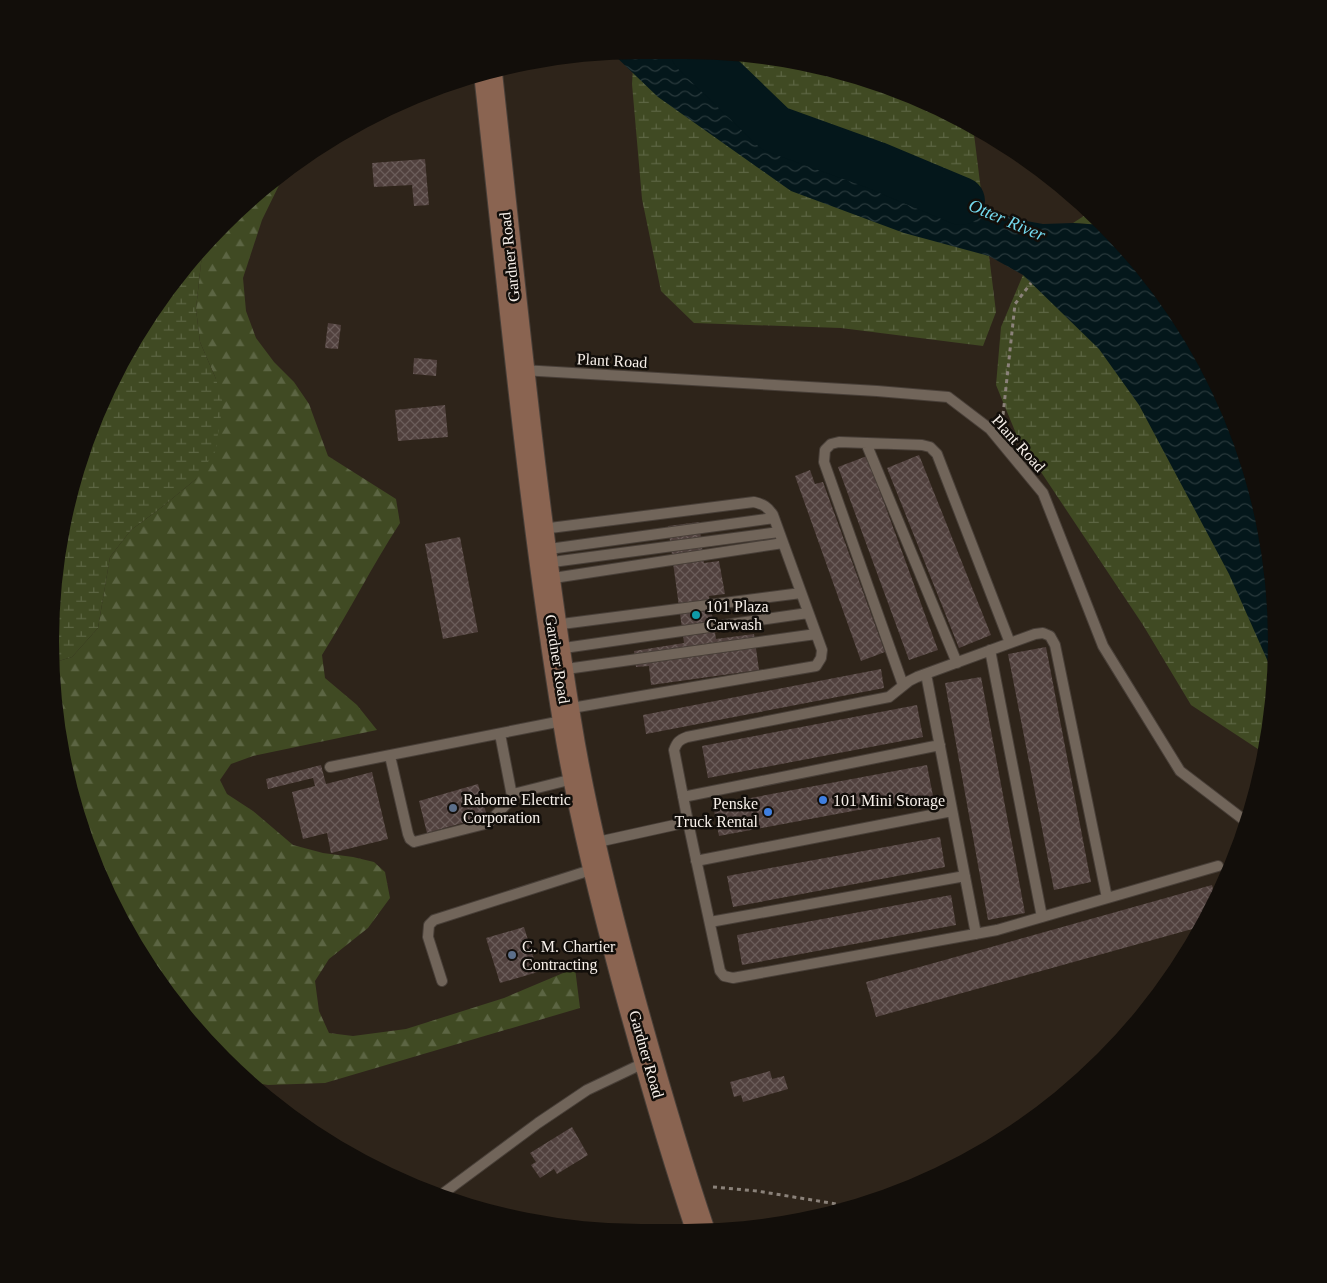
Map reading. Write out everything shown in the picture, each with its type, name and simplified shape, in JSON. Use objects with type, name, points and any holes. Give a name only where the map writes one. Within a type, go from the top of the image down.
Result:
[{"type":"main road","name":"Gardner Road","points":[[489,80],[543,555],[566,714],[595,855],[623,968],[648,1061],[698,1224]]},
{"type":"lane","name":"Plant Road","points":[[522,370],[948,397],[990,429],[1044,493],[1103,646],[1180,771],[1241,817]]},
{"type":"lane","points":[[903,685],[824,462],[825,450],[831,444],[840,442],[922,445],[930,447],[937,454],[1010,643]]},
{"type":"lane","points":[[866,443],[957,663]]},
{"type":"lane","points":[[330,767],[500,734],[566,714],[816,666],[821,658],[822,650],[774,518],[768,507],[761,503],[754,502],[543,555]]},
{"type":"lane","points":[[543,555],[774,518]]},
{"type":"lane","points":[[543,555],[779,532]]},
{"type":"lane","points":[[543,555],[783,544]]},
{"type":"lane","points":[[556,648],[801,593]]},
{"type":"lane","points":[[556,648],[808,613]]},
{"type":"lane","points":[[556,648],[816,634]]},
{"type":"lane","points":[[1107,898],[1055,645],[1050,636],[1035,634],[926,674],[909,681],[889,697],[687,736],[679,740],[674,750],[720,971],[724,976],[733,978],[997,930],[1218,866]]},
{"type":"lane","points":[[990,650],[1042,917]]},
{"type":"lane","points":[[926,674],[976,934]]},
{"type":"lane","points":[[500,734],[512,796]]},
{"type":"lane","points":[[683,797],[940,745]]},
{"type":"lane","points":[[390,756],[408,834],[414,842],[485,824],[490,821],[512,796],[523,790],[578,777]]},
{"type":"lane","points":[[696,861],[952,811]]},
{"type":"lane","points":[[442,981],[428,936],[429,925],[434,920],[595,855],[688,822]]},
{"type":"lane","points":[[710,922],[965,876]]},
{"type":"lane","points":[[447,1190],[538,1122],[587,1090],[648,1061]]},
{"type":"path","points":[[1000,441],[1015,304],[1031,283]]},
{"type":"path","points":[[685,1184],[757,1191],[836,1204]]},
{"type":"green space","points":[[634,59],[724,60],[762,64],[799,70],[873,90],[909,103],[974,136],[996,312],[983,346],[841,328],[694,323],[661,291],[642,199],[632,84]]},
{"type":"green space","points":[[279,186],[262,220],[243,278],[246,311],[256,338],[274,362],[294,382],[309,404],[328,456],[396,499],[400,523],[322,655],[325,678],[357,705],[377,730],[253,756],[231,764],[220,780],[227,794],[253,811],[293,845],[323,853],[374,862],[385,872],[390,898],[368,928],[329,959],[315,981],[319,1011],[329,1033],[353,1036],[406,1029],[504,998],[575,968],[580,1008],[325,1083],[262,1084],[229,1054],[179,996],[137,933],[119,899],[103,865],[79,792],[64,718],[59,661],[72,657],[98,628],[110,557],[131,530],[196,479],[216,379],[200,342],[196,309],[203,257],[229,229]]},
{"type":"green space","points":[[1084,216],[1093,224],[1073,223]]},
{"type":"green space","points":[[203,258],[196,309],[200,342],[216,379],[223,404],[215,452],[196,479],[131,530],[110,557],[98,628],[72,657],[59,661],[60,603],[70,528],[90,454],[103,418],[137,350],[157,318]]},
{"type":"green space","points":[[1023,275],[1202,372],[1224,418],[1237,454],[1257,528],[1263,565],[1267,603],[1267,680],[1258,749],[1191,705],[1143,625],[1017,436],[996,385],[1001,327]]},
{"type":"water","points":[[619,60],[711,60],[746,97],[768,114],[791,130],[841,155],[897,177],[926,161],[934,166],[934,171],[946,179],[945,189],[951,193],[1016,219],[1043,224],[1093,224],[1124,257],[1170,318],[1190,350],[1224,418],[1237,454],[1257,528],[1267,603],[1268,661],[1229,574],[1139,405],[1099,349],[1023,275],[989,256],[904,233],[791,191],[658,97]]},
{"type":"building","points":[[425,159],[429,205],[414,206],[412,185],[374,187],[372,163]]},
{"type":"building","points":[[328,323],[341,325],[338,349],[325,348]]},
{"type":"building","points":[[414,358],[437,360],[436,376],[413,374]]},
{"type":"building","points":[[445,405],[448,437],[398,441],[395,410]]},
{"type":"building","points":[[919,455],[991,635],[959,648],[887,468]]},
{"type":"building","points":[[867,456],[938,650],[909,660],[838,467]]},
{"type":"building","points":[[810,470],[815,484],[823,482],[885,652],[861,661],[795,476]]},
{"type":"building","name":"101 Plaza Carwash","points":[[699,522],[704,563],[719,561],[725,594],[709,596],[716,639],[754,634],[759,670],[651,685],[649,666],[636,667],[634,651],[684,643],[668,526]]},
{"type":"building","points":[[460,537],[478,632],[443,639],[425,544]]},
{"type":"building","points":[[1046,647],[1091,882],[1054,890],[1008,654]]},
{"type":"building","points":[[881,669],[884,688],[646,734],[643,715]]},
{"type":"building","points":[[981,677],[1025,913],[988,920],[945,683]]},
{"type":"building","points":[[917,705],[923,737],[708,778],[702,746]]},
{"type":"building","points":[[321,765],[326,784],[372,772],[388,839],[331,853],[327,833],[303,839],[292,792],[315,786],[313,778],[268,789],[266,779]]},
{"type":"building","name":"101 Mini Storage","points":[[927,765],[933,796],[719,836],[713,805]]},
{"type":"building","name":"Raborne Electric Corporation","points":[[478,784],[487,816],[427,833],[419,801]]},
{"type":"building","points":[[940,837],[945,867],[733,907],[727,876]]},
{"type":"building","points":[[1212,885],[1213,889],[1192,929],[876,1017],[866,982]]},
{"type":"building","points":[[951,895],[956,925],[742,965],[737,935]]},
{"type":"building","name":"C. M. Chartier Contracting","points":[[524,927],[538,972],[500,983],[486,938]]},
{"type":"building","points":[[770,1071],[772,1079],[784,1076],[788,1089],[743,1102],[741,1095],[734,1097],[730,1082]]},
{"type":"building","points":[[572,1127],[588,1155],[557,1174],[554,1169],[540,1178],[531,1165],[536,1162],[530,1153]]},
{"type":"waterway","name":"Otter River","points":[[703,59],[775,129],[875,165],[961,201]]},
{"type":"place","name":"101 Plaza Carwash","points":[[696,615]]},
{"type":"place","name":"101 Mini Storage","points":[[823,800]]},
{"type":"place","name":"Raborne Electric Corporation","points":[[453,808]]},
{"type":"place","name":"Penske Truck Rental","points":[[768,812]]},
{"type":"place","name":"C. M. Chartier Contracting","points":[[512,955]]}]
